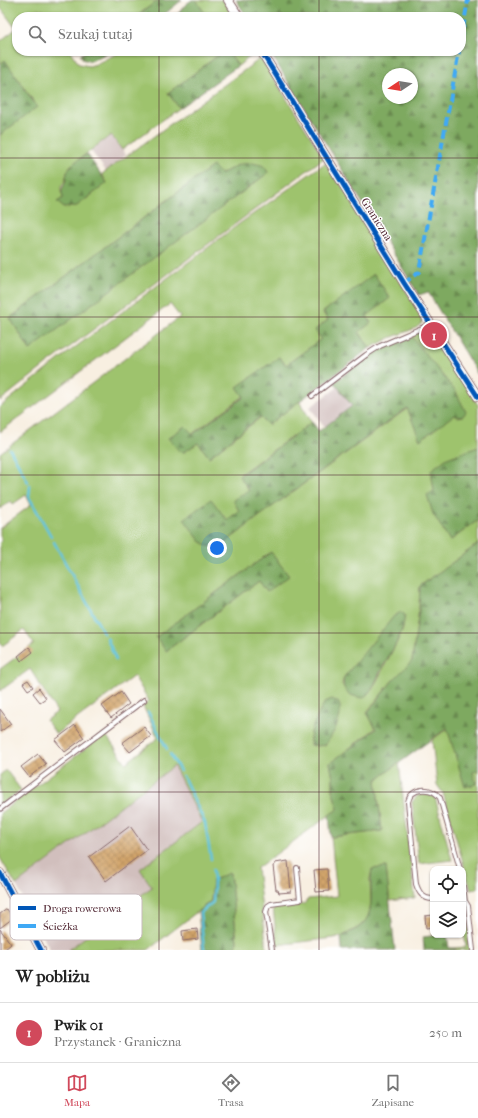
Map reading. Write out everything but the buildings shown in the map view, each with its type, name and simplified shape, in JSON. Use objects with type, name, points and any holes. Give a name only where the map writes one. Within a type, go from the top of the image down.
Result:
[{"type":"street","points":[[228,0],[236,12]]},
{"type":"street","name":"Graniczna","points":[[264,56],[404,283],[478,397]]},
{"type":"street","points":[[0,873],[11,894]]},
{"type":"street","points":[[36,940],[41,950]]},
{"type":"lane","points":[[312,396],[380,346],[432,324]]},
{"type":"lane","points":[[0,809],[144,700]]},
{"type":"lane","points":[[430,899],[423,897],[417,889],[416,884],[408,802],[410,795],[413,793],[420,790],[432,791],[438,794],[459,866]]},
{"type":"lane","points":[[272,950],[266,912],[267,908],[271,904],[300,900],[297,868]]},
{"type":"lane","points":[[465,902],[468,906],[473,950]]},
{"type":"shaded area","points":[[112,135],[126,155],[106,171],[91,151]]},
{"type":"shaded area","points":[[338,387],[352,406],[324,427],[310,407]]},
{"type":"shaded area","points":[[174,765],[202,822],[140,869],[152,887],[142,894],[21,894],[16,885]]},
{"type":"shaded area","points":[[45,940],[81,940],[68,950],[50,950]]},
{"type":"green space","points":[[0,0],[159,0],[142,12],[45,12],[44,10],[37,9],[32,12],[12,12],[12,23],[0,7]]},
{"type":"green space","points":[[159,0],[182,0],[167,12],[142,12]]},
{"type":"green space","points":[[192,0],[196,0],[204,12],[179,12]]},
{"type":"green space","points":[[196,0],[224,0],[232,12],[204,12]]},
{"type":"green space","points":[[236,0],[478,0],[478,375],[428,292],[419,295],[272,56],[466,56],[466,12],[244,12]]},
{"type":"green space","points":[[12,32],[12,56],[73,56],[79,64],[89,66],[112,56],[217,56],[168,93],[179,108],[122,150],[111,135],[70,166],[65,181],[61,187],[61,192],[68,208],[82,202],[107,183],[102,174],[261,58],[324,158],[47,364],[0,401],[0,135],[37,106],[5,61],[0,64],[0,41]],"holes":[[[240,164],[30,350],[10,318],[213,166],[221,174]]]},
{"type":"green space","points":[[81,56],[101,56],[91,61],[84,60]]},
{"type":"green space","points":[[217,56],[231,56],[238,66],[179,108],[168,93]]},
{"type":"green space","points":[[231,56],[251,56],[238,66]]},
{"type":"green space","points":[[5,60],[37,107],[0,135],[0,64]]},
{"type":"green space","points":[[87,154],[107,183],[77,206],[64,208],[57,202],[63,198],[62,190],[68,170],[75,162]]},
{"type":"green space","points":[[252,163],[264,166],[268,173],[30,350],[10,318],[213,166],[221,174],[240,164]]},
{"type":"green space","points":[[325,163],[335,179],[337,178],[421,315],[422,323],[416,328],[370,348],[359,332],[323,313],[328,320],[315,330],[321,339],[286,365],[279,357],[238,387],[244,396],[192,434],[184,452],[198,442],[209,457],[261,417],[268,425],[299,401],[312,422],[239,475],[249,490],[234,500],[240,511],[227,520],[221,546],[265,512],[408,408],[420,440],[457,396],[411,336],[425,330],[434,344],[448,358],[478,405],[478,447],[466,452],[450,541],[478,520],[478,544],[420,586],[419,610],[412,661],[393,680],[367,712],[376,728],[330,763],[333,778],[333,792],[338,809],[257,868],[267,950],[231,950],[237,942],[230,873],[213,880],[211,901],[148,950],[68,950],[81,940],[142,940],[142,894],[152,887],[140,869],[202,822],[174,766],[16,885],[0,858],[0,813],[105,734],[126,763],[158,738],[143,706],[149,701],[134,676],[56,734],[46,720],[57,712],[30,669],[0,691],[0,669],[34,644],[24,630],[2,646],[0,642],[0,542],[2,540],[0,536],[0,528],[31,505],[26,495],[13,504],[11,501],[0,509],[0,453],[180,317],[170,304],[0,432],[0,407],[61,358],[239,224]],"holes":[[[271,552],[267,591],[259,581],[166,651],[156,637]],[[404,626],[372,690],[345,689],[342,684],[344,677]],[[325,702],[318,746],[311,745],[310,741],[312,729]]]},
{"type":"green space","points":[[374,274],[390,298],[367,316],[371,323],[359,332],[370,348],[268,425],[260,417],[209,457],[198,443],[184,452],[179,451],[168,438],[185,426],[193,434],[244,397],[237,387],[279,357],[286,365],[321,339],[315,330],[328,320],[323,312]]},
{"type":"green space","points":[[411,336],[456,392],[466,412],[463,416],[458,417],[454,415],[420,440],[407,408],[221,546],[208,546],[200,541],[184,519],[211,499],[227,520],[239,511],[233,500],[249,490],[239,476],[312,422],[319,431],[352,406],[334,382],[381,349],[401,339]]},
{"type":"green space","points":[[478,447],[478,520],[450,541],[433,514],[427,495],[434,491],[431,470],[447,458]]},
{"type":"green space","points":[[478,544],[478,770],[473,772],[476,784],[465,787],[447,728],[376,780],[382,831],[331,837],[329,815],[338,809],[333,792],[333,778],[330,763],[376,729],[367,713],[393,680],[412,661],[419,610],[420,586]]},
{"type":"green space","points":[[271,552],[289,576],[267,592],[259,581],[166,651],[156,637]]},
{"type":"green space","points":[[401,612],[405,615],[402,630],[372,689],[363,698],[350,695],[344,687],[344,677],[394,616]]},
{"type":"green space","points":[[332,699],[338,702],[340,706],[339,718],[334,731],[325,745],[311,745],[310,735],[317,717],[325,702]]},
{"type":"green space","points":[[448,728],[472,772],[478,770],[478,888],[471,890],[466,873],[466,866],[464,866],[443,793],[437,785],[432,740]]},
{"type":"green space","points":[[399,763],[415,898],[389,901],[386,868],[372,869],[370,879],[371,905],[368,918],[359,927],[341,937],[277,945],[273,907],[304,904],[308,899],[337,896],[331,837],[382,831],[376,780]]},
{"type":"green space","points":[[6,770],[21,790],[0,805],[0,775]]},
{"type":"green space","points":[[429,794],[435,797],[452,860],[419,864],[412,802],[418,795]]},
{"type":"green space","points":[[386,867],[395,950],[342,950],[341,937],[358,928],[368,916],[371,901],[372,869]]},
{"type":"green space","points":[[229,873],[237,942],[231,950],[202,950],[198,911],[211,901],[213,880]]},
{"type":"green space","points":[[468,924],[470,950],[455,950],[455,948],[466,947],[466,928]]},
{"type":"green space","points":[[423,937],[447,938],[449,948],[455,948],[455,950],[424,950]]},
{"type":"waterway","points":[[10,449],[28,482]]},
{"type":"waterway","points":[[30,486],[29,497],[51,536]]},
{"type":"waterway","points":[[54,542],[104,634]]},
{"type":"waterway","points":[[107,638],[116,660]]},
{"type":"waterway","points":[[148,712],[167,749]]},
{"type":"waterway","points":[[170,754],[180,771]]},
{"type":"waterway","points":[[183,776],[205,823],[211,859]]},
{"type":"waterway","points":[[204,950],[200,913],[213,902],[213,870]]},
{"type":"marked path","points":[[466,12],[468,0]]},
{"type":"marked path","points":[[404,283],[419,272],[458,56]]},
{"type":"cycle path","points":[[264,56],[404,283],[478,397]]},
{"type":"cycle path","points":[[0,873],[11,894]]},
{"type":"cycle path","points":[[36,940],[41,950]]},
{"type":"place","name":"Pwik 01","points":[[434,335]]}]
